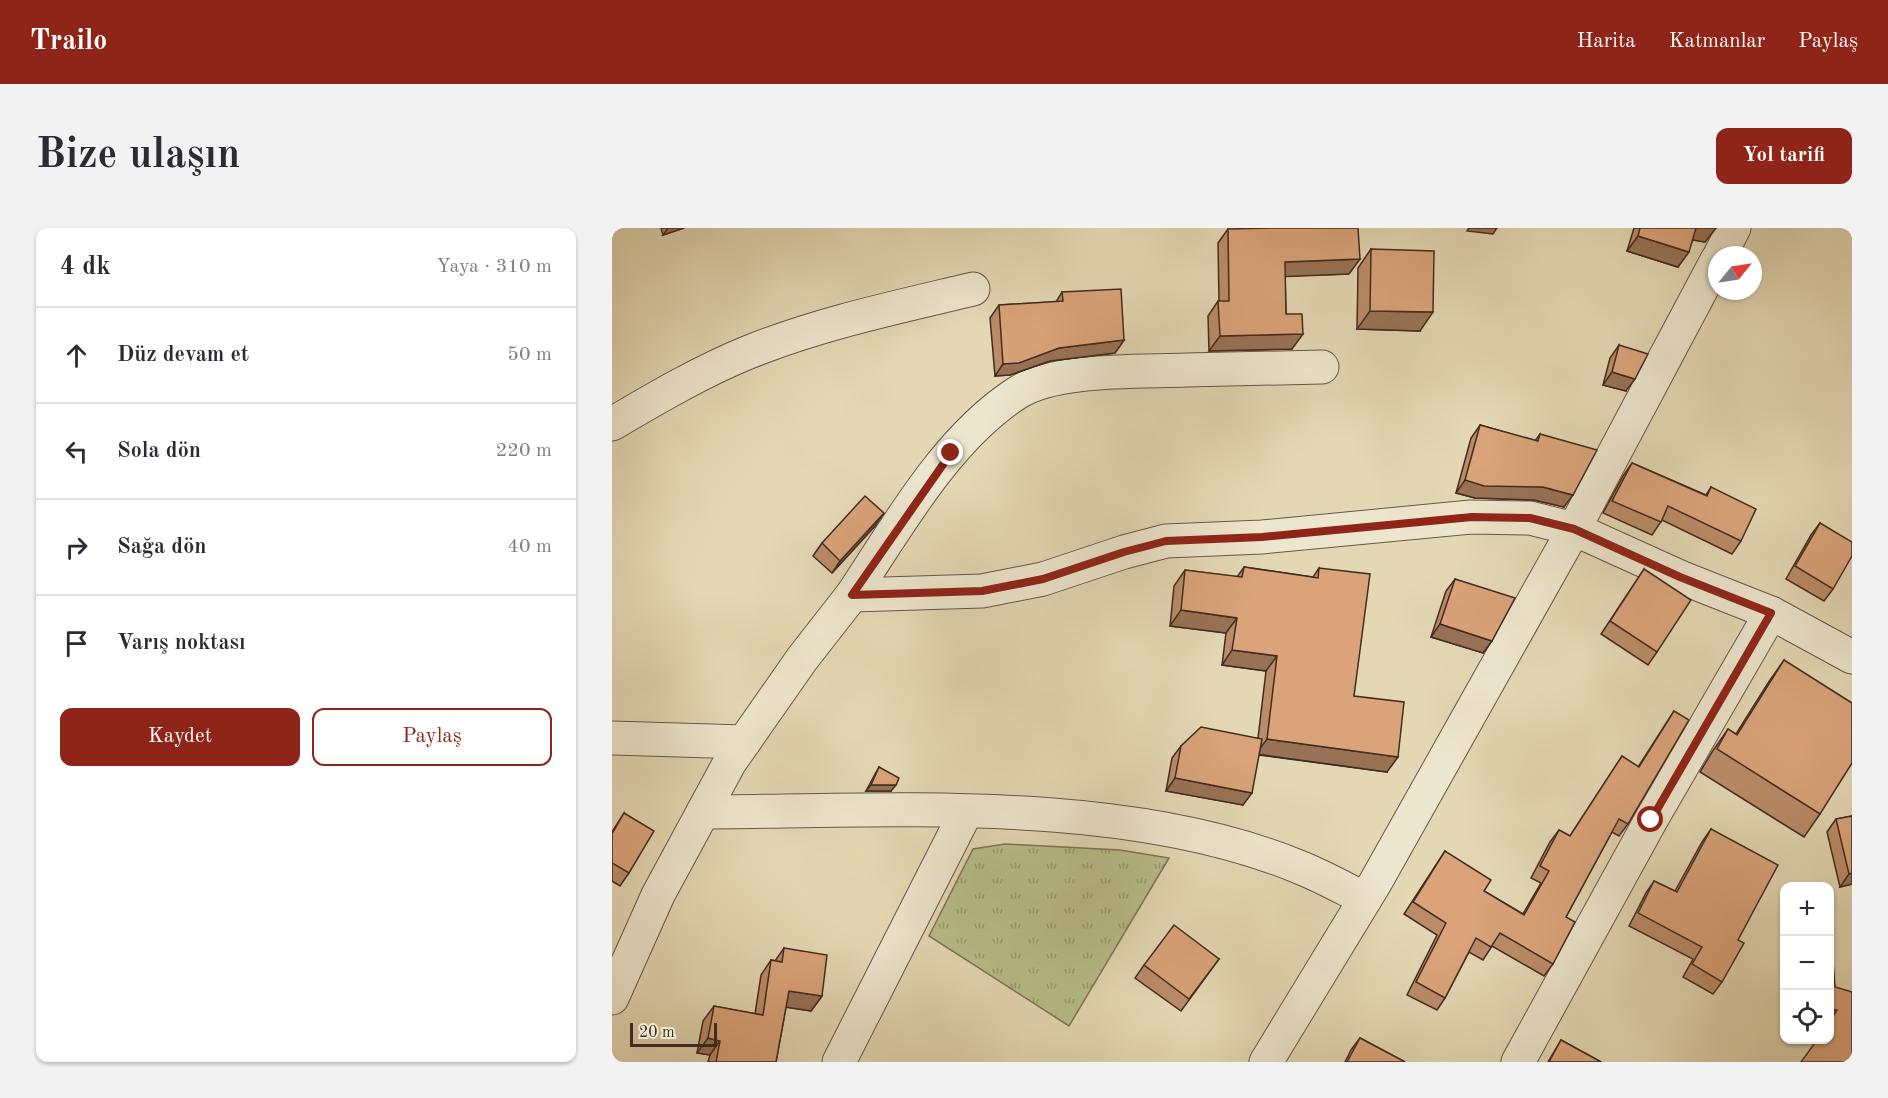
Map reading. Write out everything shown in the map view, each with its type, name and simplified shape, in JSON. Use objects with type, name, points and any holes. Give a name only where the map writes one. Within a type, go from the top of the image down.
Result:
[{"type":"street","points":[[1725,246],[1734,228]]},
{"type":"street","points":[[1266,1062],[1365,899],[1574,529],[1708,277]]},
{"type":"street","points":[[612,424],[649,402],[749,352],[854,317],[973,289]]},
{"type":"street","points":[[612,998],[658,895],[730,762],[802,659],[852,595],[951,453],[972,429],[1018,392],[1040,382],[1062,377],[1136,372],[1322,367]]},
{"type":"street","points":[[852,595],[982,591],[1043,579],[1124,552],[1166,541],[1262,537],[1472,517],[1530,518],[1574,529],[1680,577],[1771,613],[1852,657]]},
{"type":"street","points":[[1518,1062],[1651,820],[1771,613]]},
{"type":"street","points":[[612,738],[744,742]]},
{"type":"street","points":[[703,812],[966,812],[1026,814],[1149,826],[1225,843],[1299,867],[1365,899]]},
{"type":"street","points":[[839,1062],[966,812]]},
{"type":"green space","points":[[1005,844],[1120,850],[1169,858],[1069,1026],[929,936],[973,849]]},
{"type":"building","points":[[1358,228],[1360,259],[1285,262],[1286,314],[1302,314],[1303,334],[1220,336],[1218,301],[1229,301],[1228,229]]},
{"type":"building","points":[[1640,228],[1696,228],[1689,252],[1638,236]]},
{"type":"building","points":[[1371,249],[1434,251],[1433,312],[1370,311]]},
{"type":"building","points":[[1121,289],[1124,340],[1059,348],[1019,363],[1003,364],[999,305],[1063,301],[1062,292]]},
{"type":"building","points":[[1619,345],[1648,354],[1635,379],[1612,372]]},
{"type":"building","points":[[1480,425],[1538,441],[1540,434],[1597,450],[1573,495],[1543,487],[1484,486],[1465,480]]},
{"type":"building","points":[[1632,463],[1707,496],[1711,487],[1756,509],[1741,541],[1668,506],[1661,522],[1612,501]]},
{"type":"building","points":[[865,496],[884,513],[840,561],[822,543]]},
{"type":"building","points":[[1820,523],[1852,542],[1852,556],[1833,589],[1795,566]]},
{"type":"building","points":[[1244,567],[1318,578],[1319,568],[1370,574],[1354,696],[1404,702],[1398,757],[1267,739],[1277,656],[1232,650],[1237,618],[1181,610],[1185,570],[1242,577]]},
{"type":"building","points":[[1644,569],[1691,600],[1657,652],[1610,621]]},
{"type":"building","points":[[1455,579],[1515,598],[1492,641],[1440,624]]},
{"type":"building","points":[[1784,660],[1852,703],[1852,763],[1820,814],[1717,749],[1728,729],[1737,735]]},
{"type":"building","points":[[1674,711],[1689,720],[1628,824],[1619,819],[1566,917],[1575,922],[1553,964],[1500,933],[1491,947],[1476,938],[1445,998],[1416,982],[1446,923],[1413,902],[1445,851],[1491,880],[1484,891],[1524,915],[1549,871],[1540,866],[1559,830],[1570,836],[1622,756],[1639,767]]},
{"type":"building","points":[[1201,727],[1262,739],[1252,793],[1175,778],[1181,746]]},
{"type":"building","points":[[879,767],[899,778],[896,785],[871,785]]},
{"type":"building","points":[[624,813],[654,831],[629,873],[612,863],[612,834]]},
{"type":"building","points":[[1852,816],[1852,873],[1849,874],[1836,819]]},
{"type":"building","points":[[1711,829],[1778,865],[1738,940],[1744,943],[1722,982],[1692,964],[1702,947],[1638,913],[1654,881],[1677,892]]},
{"type":"building","points":[[1174,925],[1219,959],[1189,999],[1144,965]]},
{"type":"building","points":[[784,948],[827,955],[822,996],[789,991],[776,1062],[716,1062],[720,1041],[708,1038],[714,1006],[763,1015],[771,960],[782,962]]},
{"type":"building","points":[[1834,974],[1835,987],[1852,992],[1852,1062],[1801,1062],[1814,1044],[1834,1044],[1834,1015],[1837,1010],[1834,1010]]},
{"type":"building","points":[[1360,1038],[1405,1062],[1347,1062]]},
{"type":"building","points":[[1561,1040],[1601,1062],[1549,1062]]},
{"type":"route","points":[[951,453],[893,533],[852,595],[982,591],[1043,579],[1124,552],[1166,541],[1262,537],[1472,517],[1530,518],[1574,529],[1680,577],[1771,613],[1651,820]]}]
